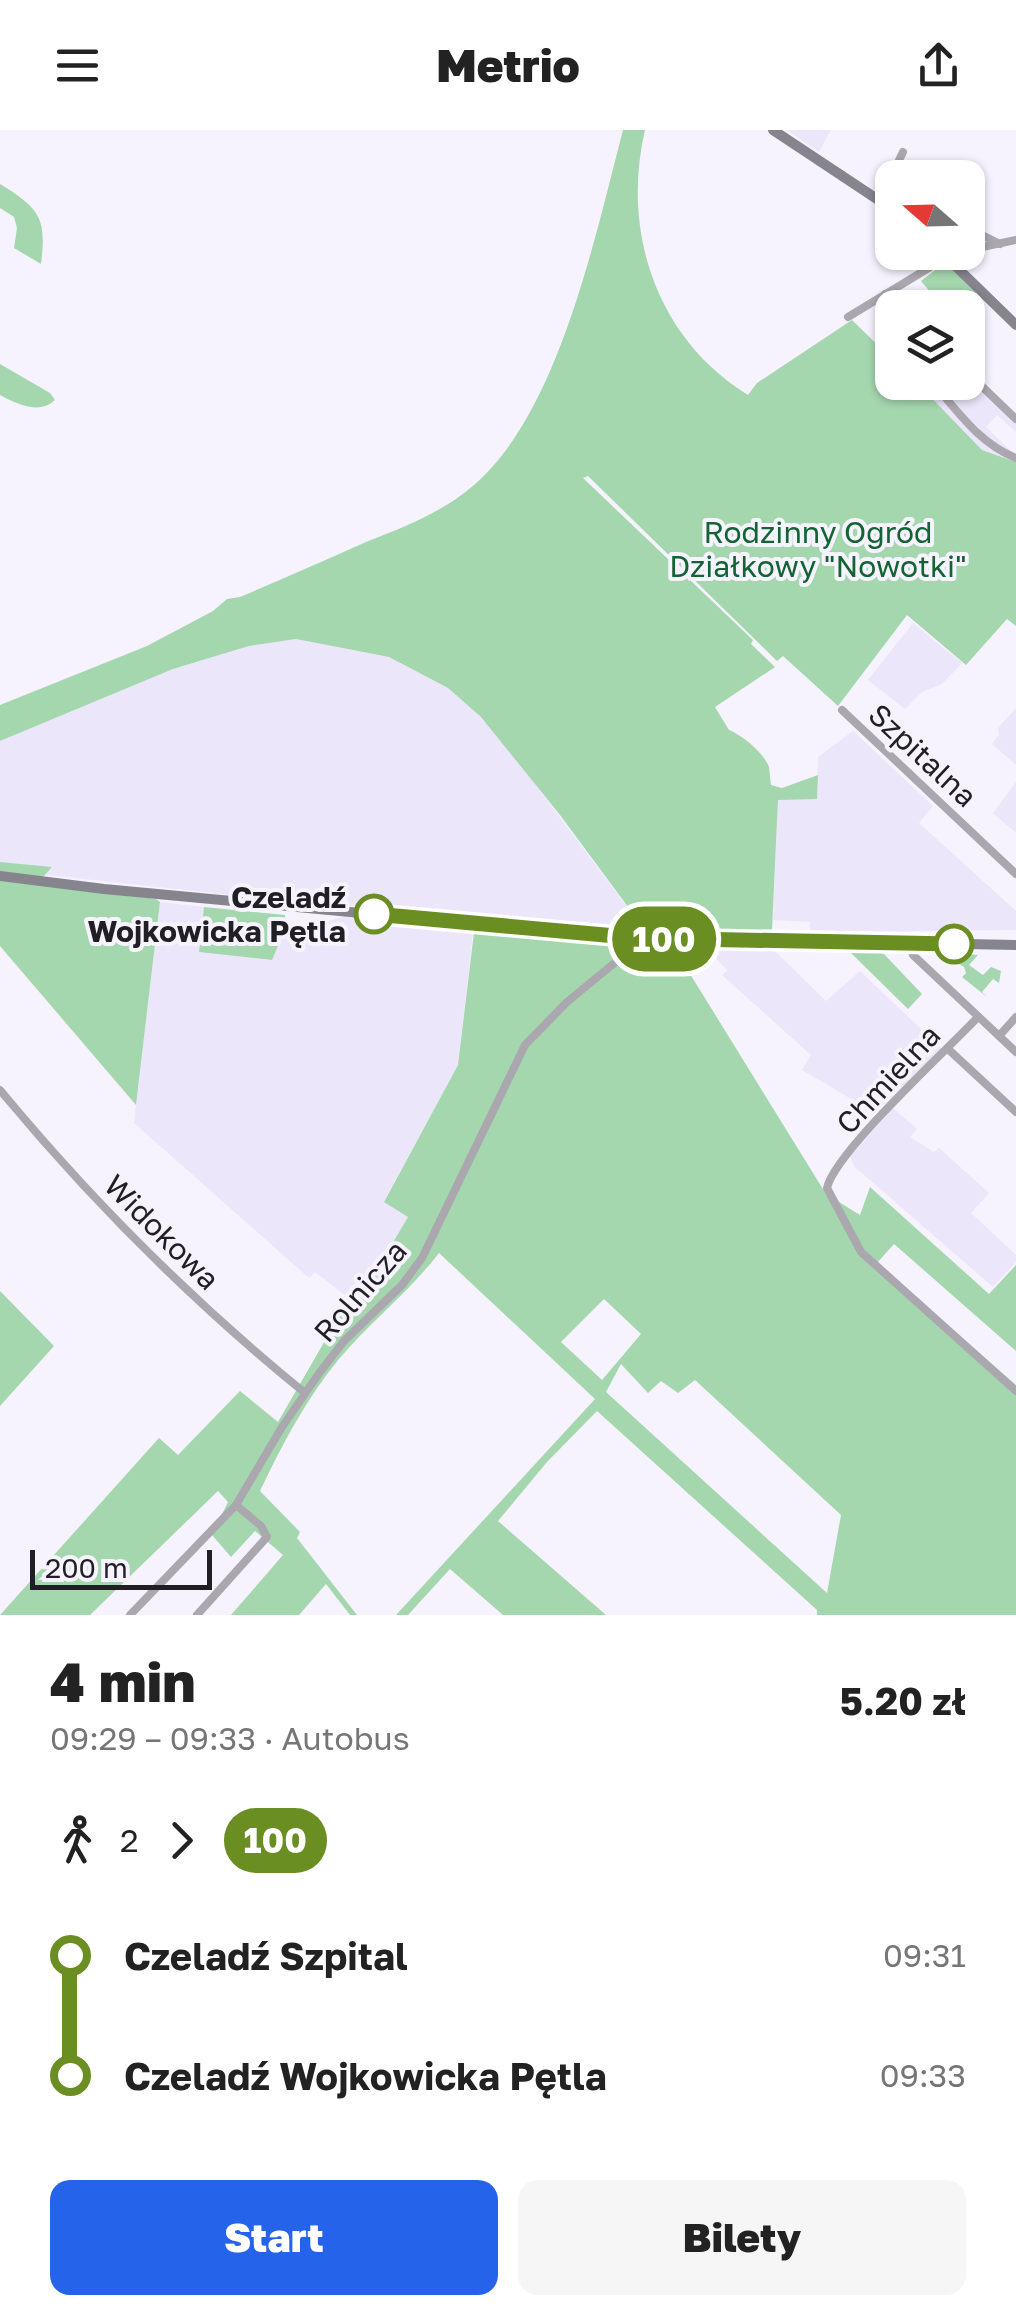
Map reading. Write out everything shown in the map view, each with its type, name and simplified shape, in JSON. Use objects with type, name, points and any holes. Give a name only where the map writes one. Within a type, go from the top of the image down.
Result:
[{"type":"street","points":[[773,130],[875,198]]},
{"type":"street","points":[[899,160],[903,152]]},
{"type":"street","points":[[985,236],[1000,244]]},
{"type":"street","points":[[985,247],[1016,241]]},
{"type":"street","points":[[891,290],[923,270]]},
{"type":"street","points":[[963,270],[1016,325]]},
{"type":"street","points":[[848,317],[875,300]]},
{"type":"street","points":[[985,389],[1016,419]]},
{"type":"street","points":[[948,400],[983,438],[1016,458]]},
{"type":"street","name":"Szpitalna","points":[[842,710],[1016,874]]},
{"type":"street","points":[[0,876],[123,891],[638,938],[1016,945]]},
{"type":"street","name":"Rolnicza","points":[[130,1615],[236,1505],[305,1393],[344,1340],[402,1285],[422,1258],[525,1045],[567,1002],[634,947],[638,938]]},
{"type":"street","points":[[910,943],[913,955],[1016,1052]]},
{"type":"street","name":"Chmielna","points":[[978,1017],[878,1119],[832,1174],[828,1194],[861,1252],[1016,1390]]},
{"type":"street","points":[[999,1036],[1016,1017]]},
{"type":"street","points":[[948,1049],[1016,1112]]},
{"type":"street","name":"Widokowa","points":[[0,1090],[58,1160],[120,1224],[227,1328],[305,1393]]},
{"type":"street","points":[[197,1615],[265,1542],[266,1533],[261,1526],[236,1505]]},
{"type":"shaded area","points":[[787,130],[831,130],[819,152]]},
{"type":"shaded area","points":[[985,391],[1016,421],[1016,432],[997,415],[986,427],[1016,456],[1011,460],[982,450],[933,400],[985,400]]},
{"type":"shaded area","points":[[913,623],[962,663],[942,684],[922,692],[905,709],[868,680]]},
{"type":"shaded area","points":[[296,639],[389,657],[448,688],[481,717],[511,752],[645,931],[232,895],[0,870],[0,741],[173,669],[249,646]]},
{"type":"shaded area","points":[[1016,708],[1016,765],[992,744],[999,735],[998,728]]},
{"type":"shaded area","points":[[853,731],[933,806],[919,823],[1016,911],[1016,930],[810,932],[810,922],[773,920],[778,799],[817,799],[818,757]]},
{"type":"shaded area","points":[[1016,782],[1016,833],[993,813]]},
{"type":"shaded area","points":[[160,902],[204,907],[199,952],[271,960],[286,927],[294,928],[297,923],[306,928],[355,913],[375,923],[473,933],[458,1065],[384,1201],[408,1217],[356,1304],[315,1272],[309,1278],[134,1123]]},
{"type":"shaded area","points":[[707,949],[775,951],[826,1001],[860,971],[942,1049],[875,1113],[802,1070],[811,1055],[722,975],[727,970]]},
{"type":"shaded area","points":[[893,1108],[917,1129],[910,1137],[934,1152],[939,1148],[989,1193],[971,1213],[1016,1255],[1016,1262],[993,1287],[855,1167],[850,1157]]},
{"type":"green space","name":"Rodzinny Ogród Działkowy \"Nowotki\"","points":[[623,130],[645,130],[638,207],[653,280],[690,344],[716,372],[748,395],[757,383],[852,320],[875,342],[875,400],[933,400],[982,450],[1016,462],[1016,626],[1007,619],[966,665],[907,615],[838,706],[783,656],[777,661],[588,476],[583,478],[753,640],[751,644],[775,667],[715,707],[729,730],[762,756],[769,767],[771,785],[782,788],[818,775],[817,799],[778,800],[772,930],[663,930],[672,943],[682,945],[674,948],[826,1194],[860,1215],[870,1187],[989,1294],[1016,1265],[1016,1351],[894,1244],[877,1263],[1016,1385],[1016,1615],[817,1615],[817,1610],[597,1411],[547,1462],[498,1521],[606,1615],[503,1615],[450,1569],[408,1615],[396,1615],[595,1399],[439,1253],[327,1374],[295,1423],[260,1491],[300,1532],[297,1538],[357,1615],[350,1615],[326,1584],[299,1615],[231,1615],[283,1555],[255,1531],[231,1557],[212,1535],[228,1502],[218,1491],[90,1615],[0,1615],[159,1438],[178,1455],[240,1391],[278,1422],[349,1299],[357,1303],[408,1217],[384,1202],[458,1065],[475,924],[651,938],[481,717],[448,688],[389,657],[296,639],[249,646],[173,669],[0,741],[0,705],[147,646],[213,611],[227,599],[240,597],[423,518],[474,485],[504,453],[529,414],[551,369],[586,270]],"holes":[[[604,1299],[641,1334],[602,1380],[561,1342]],[[621,1364],[648,1393],[661,1381],[678,1393],[695,1380],[841,1515],[827,1593],[606,1392]]]},
{"type":"green space","points":[[0,184],[24,200],[37,215],[43,235],[41,264],[14,248],[17,228],[14,217],[0,208]]},
{"type":"green space","points":[[935,270],[953,270],[973,290],[929,290],[921,281]]},
{"type":"green space","points":[[0,364],[50,393],[55,400],[35,407],[0,395]]},
{"type":"green space","points":[[0,862],[52,867],[42,878],[0,872]]},
{"type":"green space","points":[[0,880],[160,902],[136,1105],[0,946]]},
{"type":"green space","points":[[204,907],[285,915],[286,927],[272,960],[199,952]]},
{"type":"green space","points":[[849,951],[882,952],[922,994],[908,1009]]},
{"type":"green space","points":[[950,952],[978,955],[969,965],[983,975],[991,967],[1001,971],[999,983],[993,979],[982,992],[987,997],[962,977],[966,973],[964,967],[949,958]]},
{"type":"green space","points":[[0,1291],[54,1346],[0,1406]]},
{"type":"bus line","name":"100","points":[[374,914],[638,938],[954,944]]},
{"type":"place","name":"Czeladź Wojkowicka Pętla","points":[[374,914]]}]
